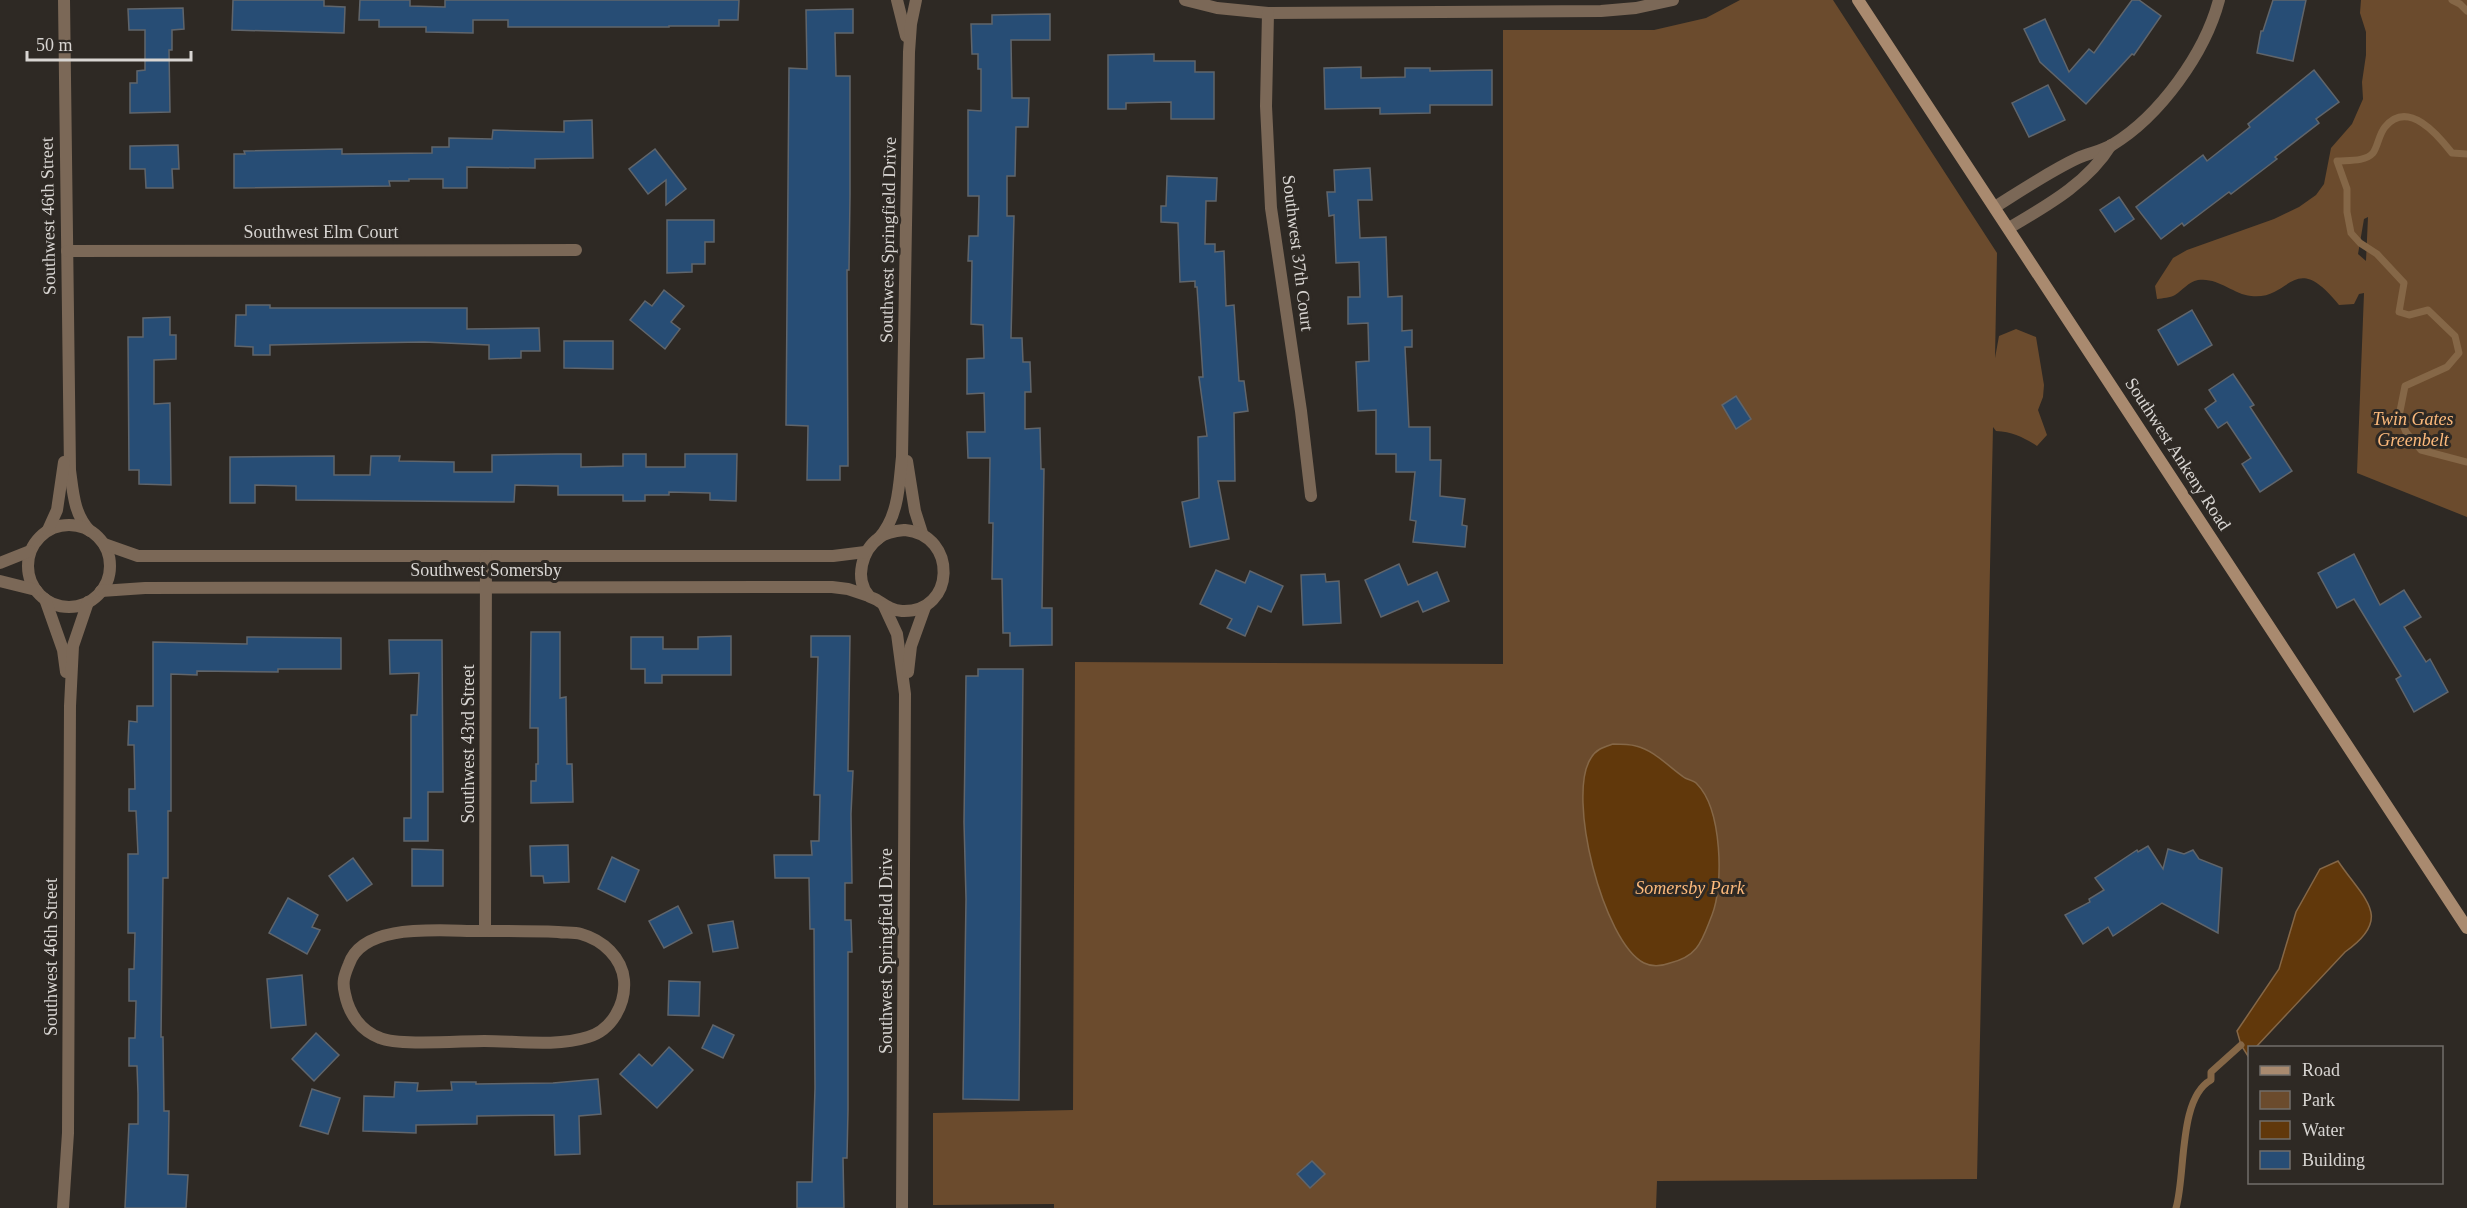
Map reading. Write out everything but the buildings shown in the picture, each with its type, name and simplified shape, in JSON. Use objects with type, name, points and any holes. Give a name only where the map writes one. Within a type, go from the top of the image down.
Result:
[{"type":"street","name":"Southwest 46th Street","points":[[64,0],[70,470],[73,496],[81,522],[90,531]]},
{"type":"street","name":"Southwest Springfield Drive","points":[[897,0],[909,52]]},
{"type":"street","name":"Southwest Springfield Drive","points":[[879,538],[886,530],[896,504],[904,429],[909,52],[916,0]]},
{"type":"street","points":[[1185,0],[1217,8],[1268,13],[1601,11],[1636,8],[1673,0]]},
{"type":"street","name":"Southwest Ankeny Road","points":[[1858,0],[2467,928]]},
{"type":"street","points":[[1995,207],[2077,159],[2111,145],[2155,109],[2181,78],[2201,44],[2219,0]]},
{"type":"street","name":"Southwest 37th Court","points":[[1268,13],[1266,106],[1271,208],[1311,496]]},
{"type":"street","points":[[2009,228],[2043,208],[2082,179],[2100,162],[2111,145]]},
{"type":"street","name":"Southwest Elm Court","points":[[67,251],[576,250]]},
{"type":"street","name":"Southwest Springfield Drive","points":[[904,429],[909,482],[922,533]]},
{"type":"street","name":"Southwest 46th Street","points":[[48,530],[57,510],[69,431]]},
{"type":"street","points":[[0,581],[66,607],[88,602],[101,591],[107,580],[110,568],[104,544],[90,531],[77,525],[62,525],[48,530],[30,550],[28,564],[29,578],[40,595]]},
{"type":"street","points":[[905,530],[922,533],[939,550],[944,566],[945,579],[934,599],[926,607],[902,610],[884,606],[869,596],[861,572],[865,552],[879,538],[893,531],[905,530]]},
{"type":"street","name":"Southwest Somersby","points":[[104,544],[138,556],[833,556],[865,552]]},
{"type":"street","points":[[0,563],[30,550]]},
{"type":"street","name":"Southwest 43rd Street","points":[[485,931],[486,556]]},
{"type":"street","name":"Southwest Somersby","points":[[101,591],[145,588],[832,587],[848,589],[869,596]]},
{"type":"street","name":"Southwest 46th Street","points":[[40,595],[63,650],[70,706]]},
{"type":"street","name":"Southwest 46th Street","points":[[63,1208],[68,1133],[70,706],[73,646],[88,602]]},
{"type":"street","name":"Southwest Springfield Drive","points":[[884,606],[897,634],[905,694]]},
{"type":"street","name":"Southwest Springfield Drive","points":[[902,1208],[905,694],[911,646],[926,607]]},
{"type":"street","points":[[485,931],[581,934],[603,945],[620,961],[624,981],[622,1004],[615,1017],[603,1030],[589,1037],[556,1041],[412,1042],[380,1039],[358,1024],[347,1004],[342,981],[351,957],[369,939],[393,932],[485,931]]},
{"type":"green space","name":"Somersby Park","points":[[1740,0],[1833,0],[1997,253],[1995,358],[1999,336],[2016,329],[2036,337],[2044,385],[2043,397],[2038,410],[2047,435],[2037,446],[2008,432],[1996,431],[1993,427],[1977,1179],[1657,1181],[1656,1208],[1054,1208],[1054,1204],[933,1205],[933,1113],[1073,1110],[1075,662],[1503,664],[1503,30],[1654,30],[1706,18]]},
{"type":"green space","name":"Twin Gates Greenbelt","points":[[2361,0],[2467,0],[2467,517],[2357,473],[2364,293],[2359,294],[2354,304],[2339,305],[2324,288],[2311,280],[2301,278],[2275,292],[2251,296],[2219,283],[2198,280],[2191,282],[2173,296],[2157,299],[2155,286],[2173,258],[2187,250],[2274,219],[2299,207],[2316,195],[2324,184],[2331,148],[2352,124],[2363,99],[2366,32],[2360,13]],"holes":[[[2368,217],[2366,261],[2358,254],[2364,219]]]},
{"type":"water","points":[[1613,744],[1643,748],[1655,755],[1685,778],[1696,783],[1712,811],[1719,867],[1716,902],[1712,915],[1698,946],[1680,960],[1664,965],[1654,966],[1644,963],[1629,950],[1615,927],[1603,899],[1593,866],[1586,834],[1583,803],[1584,777],[1595,752]]},
{"type":"water","points":[[2338,861],[2370,908],[2369,928],[2257,1046],[2248,1046],[2248,1056],[2241,1045],[2237,1031],[2279,969],[2296,912],[2320,869]]},
{"type":"waterway","points":[[2452,0],[2467,11]]},
{"type":"waterway","points":[[2467,154],[2452,153],[2431,129],[2413,118],[2403,117],[2394,119],[2385,127],[2370,156],[2356,160],[2337,161],[2347,189],[2347,212],[2351,233],[2360,243],[2377,254],[2404,283],[2399,312],[2409,315],[2428,310],[2455,336],[2459,353],[2447,367],[2405,386],[2399,416],[2406,432],[2421,450],[2467,462]]},
{"type":"waterway","points":[[2176,1208],[2188,1119],[2193,1103],[2200,1089],[2211,1080],[2211,1072],[2241,1045]]}]
